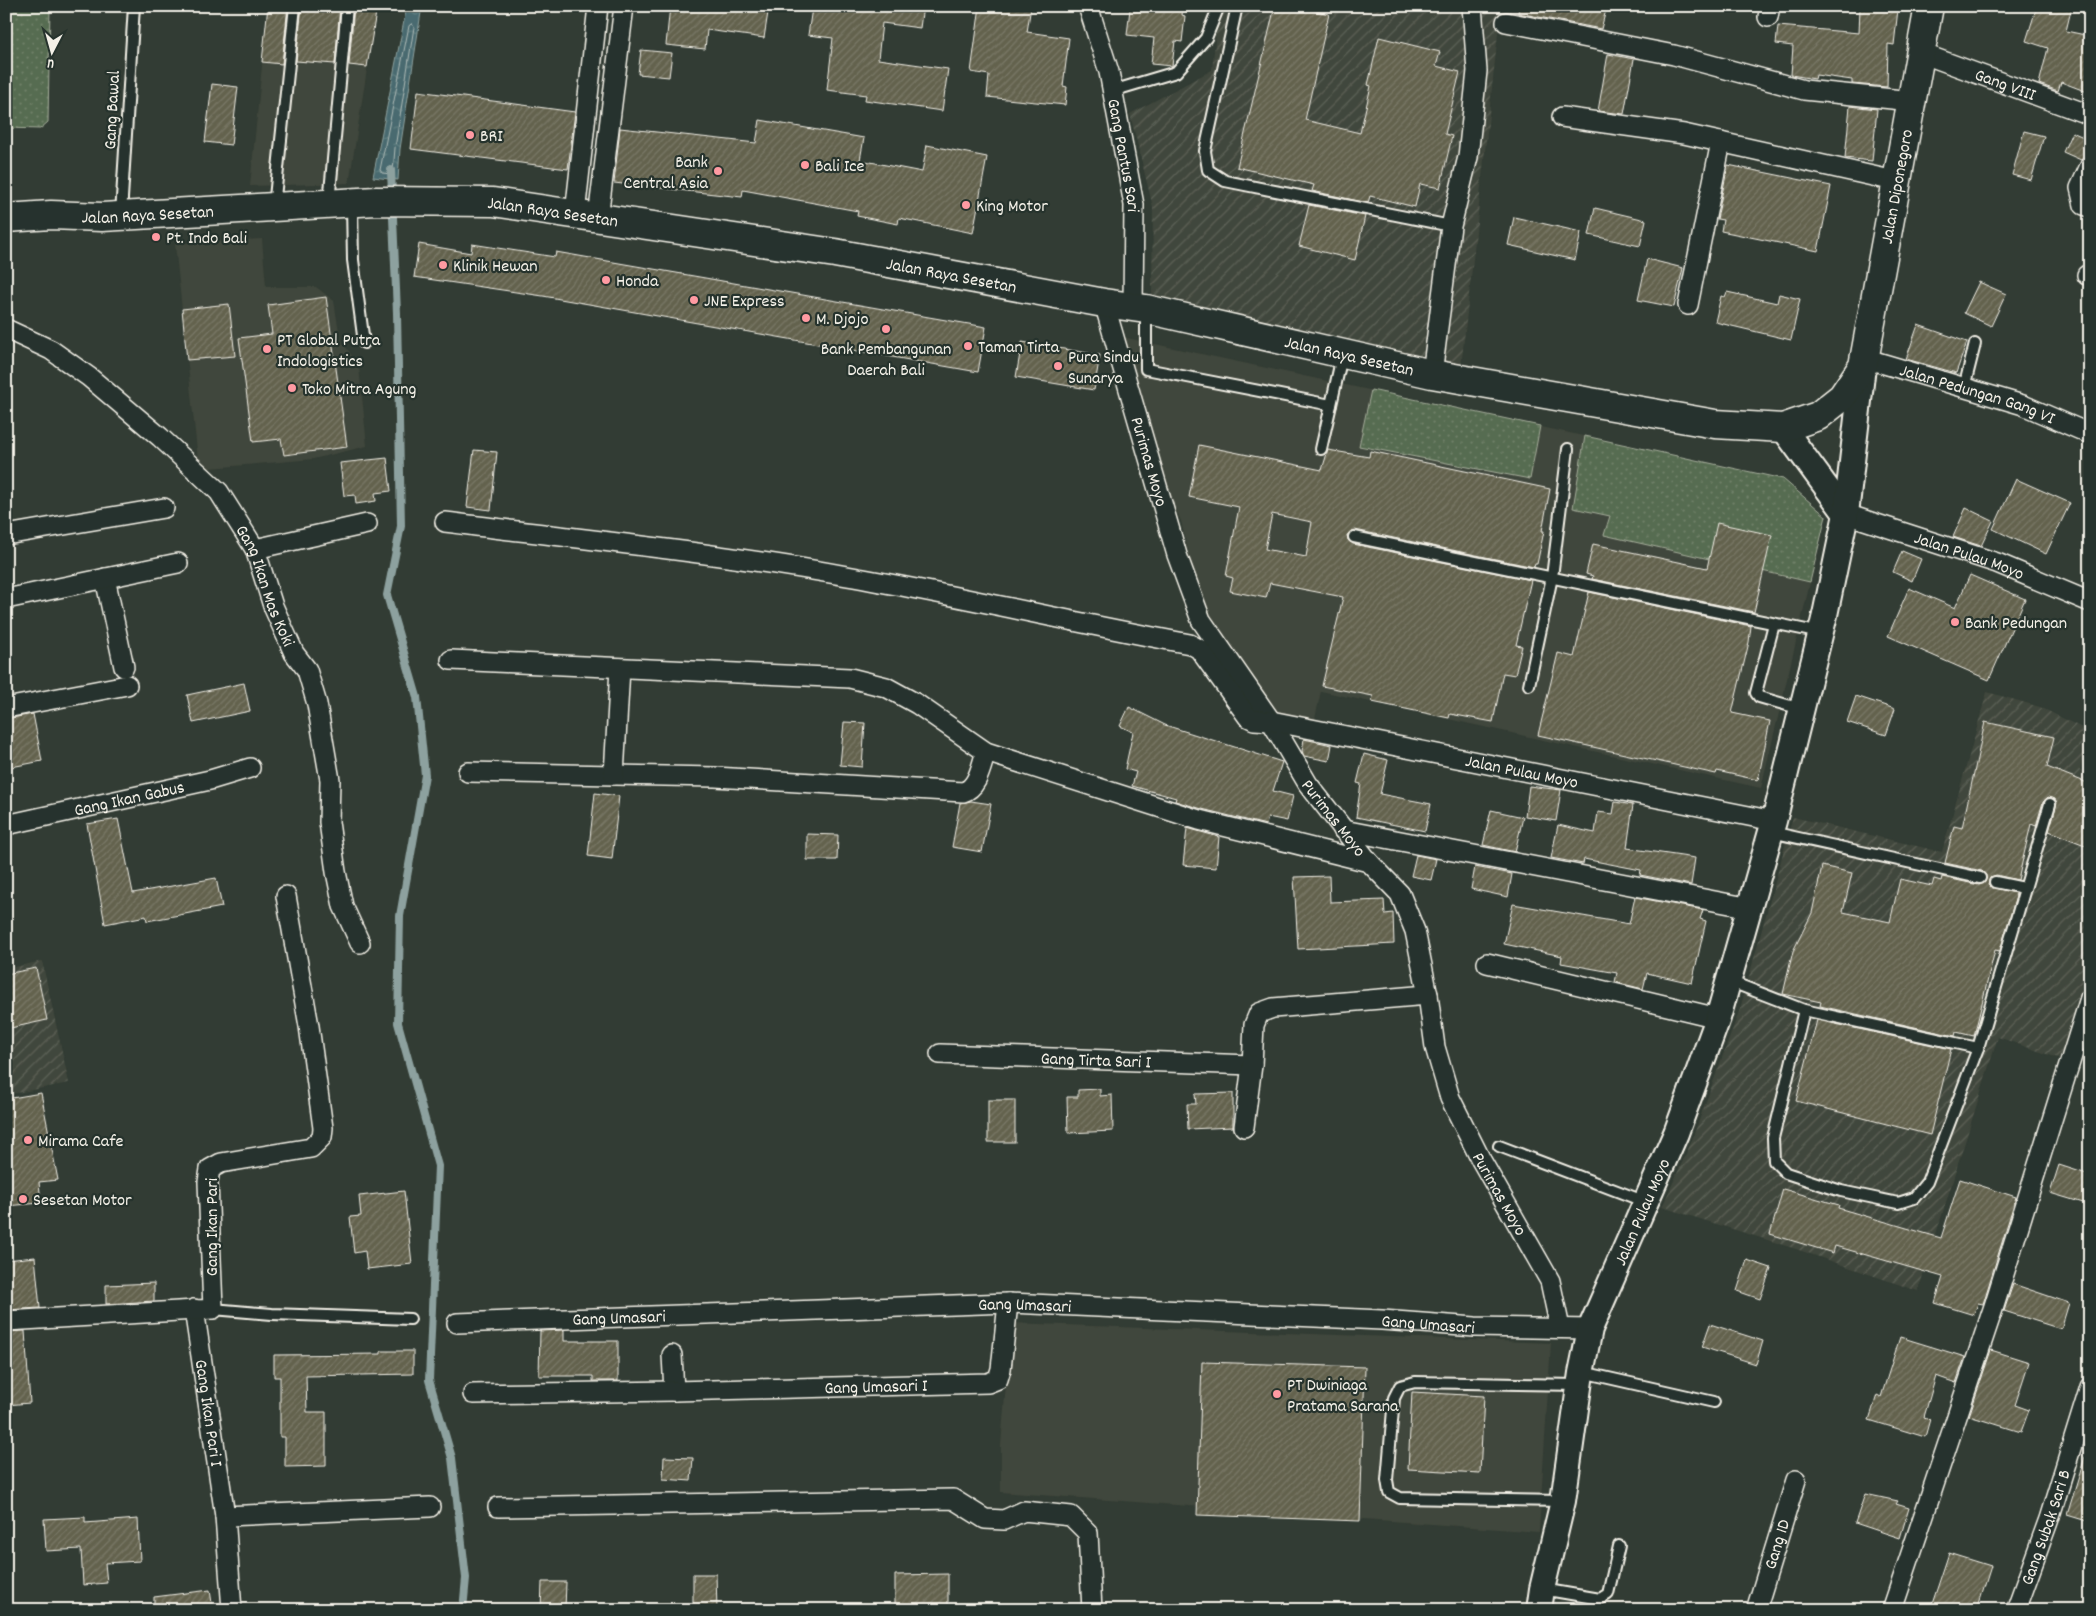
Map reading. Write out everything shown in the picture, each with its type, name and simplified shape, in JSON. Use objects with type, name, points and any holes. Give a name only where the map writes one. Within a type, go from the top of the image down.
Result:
[{"type":"main road","name":"Jalan Diponegoro","points":[[1864,362],[1929,6]]},
{"type":"main road","name":"Jalan Raya Sesetan","points":[[6,218],[121,215],[406,201],[493,202],[835,253],[1139,308],[1432,374],[1715,424],[1783,428],[1818,416],[1842,397],[1864,362]]},
{"type":"street","points":[[586,216],[598,6]]},
{"type":"street","points":[[586,216],[624,6]]},
{"type":"street","name":"Gang Pantus Sari","points":[[1088,6],[1109,72],[1134,205],[1139,308]]},
{"type":"street","points":[[1432,374],[1451,226],[1468,157],[1476,71],[1472,6]]},
{"type":"street","points":[[1506,22],[1674,55],[1804,90],[1912,101]]},
{"type":"street","name":"Gang VIII","points":[[1921,53],[2090,114]]},
{"type":"street","points":[[1562,117],[1684,134],[1896,181]]},
{"type":"street","points":[[1688,304],[1721,142]]},
{"type":"street","points":[[2090,166],[2080,188],[2084,205],[2090,207]]},
{"type":"street","name":"Purimas Moyo","points":[[1104,303],[1177,555],[1201,620],[1271,721],[1308,784],[1369,862],[1400,894],[1410,914],[1428,995],[1435,1047],[1450,1098],[1481,1160],[1550,1281],[1560,1328]]},
{"type":"street","name":"Gang Ikan Mas Koki","points":[[6,329],[51,350],[89,377],[160,437],[219,492],[255,549],[273,606],[294,653],[308,670],[318,704],[330,780],[329,822],[336,872],[343,906],[360,943]]},
{"type":"street","name":"Jalan Pedungan Gang VI","points":[[1864,362],[2023,405],[2090,434]]},
{"type":"street","name":"Jalan Pulau Moyo","points":[[1544,1596],[1563,1501],[1590,1329],[1676,1133],[1718,1018],[1751,908],[1820,633],[1846,514],[1864,362]]},
{"type":"street","points":[[1783,428],[1846,514]]},
{"type":"street","points":[[6,535],[164,508]]},
{"type":"street","name":"Jalan Pulau Moyo","points":[[1846,514],[1997,563],[2090,602]]},
{"type":"street","name":"Jalan Pulau Moyo","points":[[445,522],[725,556],[1002,604],[1094,626],[1190,644],[1199,649],[1248,717],[1254,720],[1271,721],[1772,826]]},
{"type":"street","points":[[255,549],[367,524]]},
{"type":"street","points":[[6,599],[178,563]]},
{"type":"street","points":[[6,708],[126,676],[105,578]]},
{"type":"street","points":[[451,660],[850,678],[886,687],[917,704],[986,752],[1198,820],[1369,862]]},
{"type":"street","points":[[614,775],[620,668]]},
{"type":"street","points":[[468,772],[715,777],[963,792],[970,790],[974,785],[986,752]]},
{"type":"street","name":"Gang Ikan Gabus","points":[[6,825],[201,782],[250,768]]},
{"type":"street","points":[[1343,830],[1751,908]]},
{"type":"street","name":"Gang Ikan Pari","points":[[203,1309],[210,1169],[221,1163],[311,1148],[322,1137],[323,1128],[309,1026],[286,896]]},
{"type":"street","points":[[1487,963],[1718,1018]]},
{"type":"street","points":[[1244,1127],[1252,1065],[1254,1025],[1259,1013],[1273,1008],[1428,995]]},
{"type":"street","points":[[1892,1610],[1994,1306],[2090,998]]},
{"type":"street","name":"Gang Tirta Sari I","points":[[940,1054],[1252,1065]]},
{"type":"street","name":"Gang Umasari","points":[[457,1323],[1008,1303],[1382,1320],[1475,1327],[1590,1329]]},
{"type":"street","name":"Gang Umasari I","points":[[473,1394],[988,1383],[998,1379],[1001,1369],[1008,1303]]},
{"type":"street","points":[[6,1321],[203,1309]]},
{"type":"street","name":"Gang Ikan Pari I","points":[[203,1309],[225,1516],[232,1610]]},
{"type":"street","points":[[672,1355],[674,1391]]},
{"type":"street","name":"Gang Subak Sari B","points":[[2016,1610],[2049,1519],[2090,1387]]},
{"type":"street","name":"Gang 1D","points":[[1756,1610],[1796,1480]]},
{"type":"street","points":[[498,1507],[953,1499],[985,1519],[1004,1520],[1024,1512],[1071,1516],[1088,1534],[1092,1610]]},
{"type":"street","points":[[225,1516],[430,1507]]},
{"type":"lane","name":"Gang Bawal","points":[[121,215],[134,6]]},
{"type":"lane","points":[[274,207],[295,6]]},
{"type":"lane","points":[[347,6],[353,260],[364,342]]},
{"type":"lane","points":[[1112,91],[1176,72],[1206,38],[1219,6]]},
{"type":"lane","points":[[1238,6],[1205,151],[1208,170],[1225,182],[1451,226]]},
{"type":"lane","points":[[1139,308],[1146,369],[1331,404]]},
{"type":"lane","points":[[1964,388],[1975,344]]},
{"type":"lane","points":[[1321,449],[1343,354]]},
{"type":"lane","points":[[1529,684],[1552,577],[1568,450]]},
{"type":"lane","points":[[1354,537],[1820,633]]},
{"type":"lane","points":[[1774,624],[1756,693],[1759,698],[1801,709]]},
{"type":"lane","points":[[1804,1010],[1773,1138],[1774,1161],[1786,1173],[1841,1191],[1898,1203],[1914,1198],[1927,1182],[1978,1048],[2050,804]]},
{"type":"lane","points":[[1772,826],[1980,878]]},
{"type":"lane","points":[[1995,882],[2024,888]]},
{"type":"lane","points":[[1729,981],[1804,1010],[1978,1048]]},
{"type":"lane","points":[[1499,1146],[1647,1202]]},
{"type":"lane","points":[[203,1309],[272,1314],[410,1319]]},
{"type":"lane","points":[[1563,1501],[1400,1498],[1389,1492],[1386,1480],[1394,1398],[1400,1386],[1415,1382],[1581,1378],[1714,1402]]},
{"type":"lane","points":[[1544,1596],[1569,1594],[1600,1599],[1608,1594],[1620,1546]]},
{"type":"shaded area","points":[[268,6],[377,6],[349,183],[250,186]]},
{"type":"shaded area","points":[[1219,6],[1501,6],[1461,367],[1152,297],[1153,207],[1130,114],[1212,70]]},
{"type":"shaded area","name":"PT Global Putra Indologistics","points":[[262,239],[266,287],[316,287],[334,301],[340,338],[359,367],[367,446],[313,459],[199,469],[175,244]]},
{"type":"shaded area","points":[[1122,337],[1783,479],[1826,516],[1761,788],[1321,691],[1314,723],[1271,712],[1201,608],[1181,521],[1143,437]]},
{"type":"shaded area","points":[[1987,692],[2040,707],[2090,732],[2080,770],[2090,774],[2090,998],[2069,1062],[1998,1037],[1918,1291],[1796,1249],[1662,1207],[1690,1145],[1740,1009],[1793,817],[1942,852]]},
{"type":"shaded area","points":[[42,961],[69,1083],[6,1095],[6,969]]},
{"type":"shaded area","name":"PT Dwiniaga Pratama Sarana","points":[[1011,1323],[1551,1343],[1539,1532],[1001,1492],[1001,1445]]},
{"type":"green space","points":[[6,6],[50,6],[48,122],[40,129],[6,128]]},
{"type":"green space","points":[[1371,390],[1540,426],[1530,479],[1359,446]]},
{"type":"green space","points":[[1585,436],[1783,479],[1826,516],[1810,582],[1604,535],[1610,516],[1573,508]]},
{"type":"water","points":[[407,6],[422,6],[400,149],[398,180],[373,177]]},
{"type":"building","points":[[268,6],[288,6],[282,64],[262,62]]},
{"type":"building","points":[[302,6],[340,6],[335,64],[296,61]]},
{"type":"building","points":[[354,6],[377,6],[367,67],[349,65]]},
{"type":"building","points":[[670,6],[769,6],[764,38],[707,30],[705,49],[666,45]]},
{"type":"building","points":[[848,6],[923,6],[920,28],[882,23],[878,59],[948,69],[942,111],[865,100],[866,95],[827,90],[833,38],[808,35],[812,8],[847,13]]},
{"type":"building","points":[[980,6],[1031,6],[1027,32],[1069,38],[1063,86],[1067,87],[1065,105],[987,97],[989,75],[971,72]]},
{"type":"building","points":[[1146,6],[1183,6],[1182,15],[1185,16],[1182,42],[1175,41],[1172,66],[1151,64],[1154,38],[1127,35],[1130,9],[1145,11]]},
{"type":"building","points":[[1275,6],[1294,6],[1329,14],[1305,120],[1360,133],[1371,86],[1368,85],[1379,37],[1440,52],[1436,66],[1460,72],[1445,134],[1452,136],[1440,188],[1420,184],[1415,207],[1370,196],[1368,203],[1312,191],[1314,185],[1237,167]]},
{"type":"building","points":[[1519,6],[1607,6],[1601,29],[1518,13]]},
{"type":"building","points":[[2037,6],[2072,6],[2066,31],[2090,36],[2090,93],[2061,82],[2058,91],[2039,84],[2048,48],[2026,41]]},
{"type":"building","points":[[1860,7],[1898,9],[1894,45],[1888,44],[1887,87],[1852,84],[1852,80],[1816,75],[1815,79],[1791,75],[1793,46],[1776,44],[1778,26],[1859,33]]},
{"type":"building","points":[[641,50],[672,53],[669,77],[638,74]]},
{"type":"building","points":[[1608,54],[1634,59],[1624,114],[1598,111]]},
{"type":"building","points":[[212,84],[238,87],[231,145],[205,142]]},
{"type":"building","points":[[418,91],[575,112],[568,169],[411,149]]},
{"type":"building","points":[[1850,106],[1877,109],[1872,161],[1845,158]]},
{"type":"building","points":[[760,120],[864,138],[860,160],[922,172],[927,145],[987,157],[973,233],[899,218],[898,224],[857,216],[858,211],[743,190],[742,197],[614,183],[620,128],[756,143]]},
{"type":"building","points":[[2024,131],[2044,136],[2031,180],[2012,175]]},
{"type":"building","points":[[2072,132],[2090,140],[2090,155],[2081,160],[2063,152]]},
{"type":"building","points":[[1728,165],[1831,186],[1818,251],[1721,231],[1723,220],[1717,219]]},
{"type":"building","points":[[1309,205],[1365,216],[1355,260],[1299,246]]},
{"type":"building","points":[[1595,208],[1646,220],[1640,246],[1589,235]]},
{"type":"building","points":[[1514,217],[1581,232],[1575,260],[1508,245]]},
{"type":"building","points":[[419,244],[471,253],[472,244],[555,257],[556,252],[986,327],[978,372],[543,296],[414,277]]},
{"type":"building","points":[[1647,259],[1683,268],[1674,307],[1638,300]]},
{"type":"building","points":[[1979,282],[2006,294],[1991,326],[1964,313]]},
{"type":"building","points":[[1727,292],[1777,303],[1779,294],[1800,299],[1791,340],[1715,322],[1721,296],[1725,297]]},
{"type":"building","name":"Toko Mitra Agung","points":[[326,297],[347,447],[284,455],[281,439],[253,442],[239,338],[272,334],[268,305]]},
{"type":"building","points":[[229,304],[235,356],[187,360],[182,309]]},
{"type":"building","points":[[1918,325],[1967,342],[1956,373],[1906,359]]},
{"type":"building","name":"Pura Sindu Sunarya","points":[[1022,342],[1100,355],[1094,390],[1016,377]]},
{"type":"building","points":[[1199,445],[1322,470],[1328,450],[1369,457],[1370,451],[1550,489],[1542,531],[1544,531],[1537,564],[1534,567],[1355,530],[1347,535],[1348,540],[1353,544],[1531,580],[1516,645],[1522,646],[1515,675],[1503,673],[1493,722],[1450,714],[1449,718],[1372,702],[1373,696],[1322,686],[1343,597],[1270,583],[1266,598],[1230,591],[1233,578],[1226,576],[1239,507],[1189,497]],"holes":[[[1272,514],[1312,522],[1306,557],[1265,549]]]},
{"type":"building","points":[[474,450],[497,452],[491,510],[467,507]]},
{"type":"building","points":[[387,458],[391,491],[375,493],[376,501],[356,504],[355,495],[344,496],[340,463]]},
{"type":"building","points":[[2016,479],[2070,503],[2046,554],[1993,529]]},
{"type":"building","points":[[1966,508],[1993,521],[1981,546],[1953,537]]},
{"type":"building","points":[[1717,523],[1772,535],[1754,612],[1592,579],[1593,576],[1586,574],[1593,544],[1707,568]]},
{"type":"building","points":[[1902,551],[1921,559],[1912,581],[1893,572]]},
{"type":"building","name":"Bank Pedungan","points":[[1970,575],[2025,599],[1989,680],[1888,636],[1909,588],[1955,608]]},
{"type":"building","points":[[1589,592],[1751,626],[1732,713],[1770,721],[1758,780],[1717,771],[1716,774],[1538,735],[1558,653],[1574,657]]},
{"type":"building","points":[[244,683],[250,711],[193,723],[187,695]]},
{"type":"building","points":[[1856,696],[1895,709],[1886,735],[1847,722]]},
{"type":"building","points":[[1129,707],[1165,725],[1282,762],[1273,791],[1293,796],[1287,821],[1268,817],[1266,825],[1202,809],[1175,801],[1176,798],[1132,786],[1136,772],[1125,769],[1133,732],[1120,726]]},
{"type":"building","points":[[33,714],[42,761],[6,768],[6,719]]},
{"type":"building","points":[[844,722],[865,723],[862,767],[840,765]]},
{"type":"building","points":[[1985,722],[2054,737],[2047,767],[2090,784],[2090,847],[2049,831],[2057,803],[2055,799],[2048,797],[2043,802],[2036,826],[2031,824],[2018,880],[1996,875],[1990,878],[1988,884],[1991,887],[2015,893],[2016,897],[2000,951],[1995,950],[1974,1036],[1956,1032],[1955,1036],[1820,1006],[1821,1002],[1783,994],[1793,951],[1812,913],[1822,866],[1852,873],[1843,912],[1890,922],[1900,879],[1932,886],[1934,879],[1941,881],[1942,877],[1979,885],[1985,882],[1986,875],[1982,871],[1945,863],[1954,826],[1962,828]]},
{"type":"building","points":[[1304,739],[1332,745],[1329,761],[1304,756],[1302,751]]},
{"type":"building","points":[[1364,754],[1388,760],[1380,794],[1431,804],[1425,831],[1356,817],[1361,784],[1357,783]]},
{"type":"building","points":[[1529,786],[1561,790],[1556,821],[1525,816]]},
{"type":"building","points":[[595,793],[619,796],[612,859],[588,856]]},
{"type":"building","points":[[971,801],[991,804],[982,852],[952,847],[960,803]]},
{"type":"building","points":[[1615,802],[1633,805],[1627,848],[1695,858],[1691,885],[1640,875],[1641,870],[1584,859],[1583,864],[1551,858],[1558,825],[1595,833],[1598,812],[1613,814]]},
{"type":"building","points":[[1491,810],[1523,817],[1515,852],[1483,845]]},
{"type":"building","points":[[118,819],[133,893],[216,878],[222,907],[147,921],[146,916],[105,924],[87,824]]},
{"type":"building","points":[[1187,828],[1219,837],[1216,868],[1183,865]]},
{"type":"building","points":[[807,834],[838,835],[837,860],[807,860]]},
{"type":"building","points":[[1416,855],[1436,859],[1431,880],[1411,876]]},
{"type":"building","points":[[1475,867],[1512,874],[1508,897],[1471,889]]},
{"type":"building","points":[[1329,876],[1330,902],[1384,900],[1385,914],[1393,913],[1394,944],[1298,949],[1294,877]]},
{"type":"building","points":[[1635,897],[1703,910],[1700,919],[1706,921],[1692,983],[1647,973],[1643,989],[1615,982],[1617,973],[1561,963],[1562,956],[1504,944],[1513,904],[1629,924]]},
{"type":"building","points":[[36,968],[47,1020],[6,1029],[6,974]]},
{"type":"building","points":[[1817,1020],[1951,1049],[1930,1135],[1796,1101]]},
{"type":"building","points":[[1100,1089],[1100,1096],[1112,1095],[1113,1131],[1068,1133],[1067,1097],[1078,1097],[1078,1090]]},
{"type":"building","name":"Mirama Cafe","points":[[41,1093],[58,1180],[39,1182],[41,1203],[6,1206],[6,1099]]},
{"type":"building","points":[[1233,1093],[1233,1127],[1188,1129],[1187,1104],[1196,1104],[1195,1094]]},
{"type":"building","points":[[988,1100],[1015,1100],[1015,1142],[988,1142]]},
{"type":"building","points":[[2059,1165],[2090,1175],[2090,1205],[2050,1193]]},
{"type":"building","points":[[1960,1179],[2016,1197],[1983,1304],[1978,1303],[1974,1315],[1935,1303],[1943,1277],[1835,1246],[1833,1253],[1770,1234],[1783,1189],[1839,1205],[1838,1208],[1941,1238]]},
{"type":"building","points":[[404,1191],[412,1264],[367,1269],[365,1251],[354,1253],[350,1217],[361,1216],[359,1196]]},
{"type":"building","points":[[35,1257],[40,1308],[6,1310],[6,1260]]},
{"type":"building","points":[[1747,1260],[1771,1268],[1760,1299],[1737,1291]]},
{"type":"building","points":[[154,1283],[154,1301],[106,1304],[106,1285]]},
{"type":"building","points":[[2013,1284],[2069,1303],[2061,1329],[2004,1311]]},
{"type":"building","points":[[1710,1324],[1763,1341],[1756,1364],[1702,1347]]},
{"type":"building","points":[[564,1330],[564,1341],[618,1341],[618,1381],[593,1381],[593,1376],[539,1376],[540,1331]]},
{"type":"building","points":[[25,1331],[30,1403],[6,1405],[6,1332]]},
{"type":"building","points":[[1900,1337],[1965,1357],[1956,1383],[1936,1376],[1924,1417],[1930,1419],[1925,1437],[1869,1420],[1877,1395],[1881,1397]]},
{"type":"building","points":[[1991,1350],[2029,1362],[2015,1405],[2029,1410],[2021,1432],[1969,1416]]},
{"type":"building","points":[[381,1351],[413,1351],[413,1374],[306,1376],[307,1412],[326,1412],[326,1466],[285,1467],[285,1437],[280,1437],[280,1377],[274,1377],[274,1355],[381,1354]]},
{"type":"building","points":[[1202,1362],[1365,1367],[1360,1521],[1197,1515]]},
{"type":"building","points":[[1412,1392],[1484,1396],[1480,1473],[1408,1469]]},
{"type":"building","points":[[664,1457],[693,1458],[691,1481],[663,1479]]},
{"type":"building","points":[[2085,1457],[2090,1458],[2090,1522],[2067,1515]]},
{"type":"building","points":[[1865,1494],[1898,1501],[1896,1504],[1909,1508],[1900,1538],[1855,1523]]},
{"type":"building","points":[[85,1517],[85,1523],[138,1519],[140,1561],[105,1563],[107,1583],[83,1585],[81,1549],[46,1551],[44,1519]]},
{"type":"building","points":[[1949,1553],[1991,1566],[1977,1610],[1930,1610]]},
{"type":"building","points":[[693,1574],[716,1574],[717,1610],[693,1610]]},
{"type":"building","points":[[948,1574],[948,1608],[895,1610],[895,1575]]},
{"type":"building","points":[[542,1582],[566,1582],[565,1610],[541,1610]]},
{"type":"building","points":[[210,1590],[213,1610],[154,1610],[154,1597]]},
{"type":"waterway","points":[[391,170],[397,313],[401,526],[387,595],[417,697],[425,775],[400,916],[398,1023],[438,1166],[429,1380],[452,1458],[466,1578],[463,1610]]},
{"type":"place","name":"BRI","points":[[470,135]]},
{"type":"place","name":"Bali Ice","points":[[805,165]]},
{"type":"place","name":"Bank Central Asia","points":[[718,171]]},
{"type":"place","name":"King Motor","points":[[966,205]]},
{"type":"place","name":"Pt. Indo Bali","points":[[156,237]]},
{"type":"place","name":"Klinik Hewan","points":[[443,265]]},
{"type":"place","name":"Honda","points":[[606,280]]},
{"type":"place","name":"JNE Express","points":[[694,300]]},
{"type":"place","name":"M. Djojo","points":[[806,318]]},
{"type":"place","name":"Bank Pembangunan Daerah Bali","points":[[886,329]]},
{"type":"place","name":"Taman Tirta","points":[[968,346]]},
{"type":"place","name":"PT Global Putra Indologistics","points":[[267,349]]},
{"type":"place","name":"Pura Sindu Sunarya","points":[[1058,366]]},
{"type":"place","name":"Toko Mitra Agung","points":[[292,388]]},
{"type":"place","name":"Bank Pedungan","points":[[1955,622]]},
{"type":"place","name":"Mirama Cafe","points":[[28,1140]]},
{"type":"place","name":"Sesetan Motor","points":[[23,1199]]},
{"type":"place","name":"PT Dwiniaga Pratama Sarana","points":[[1277,1394]]}]
